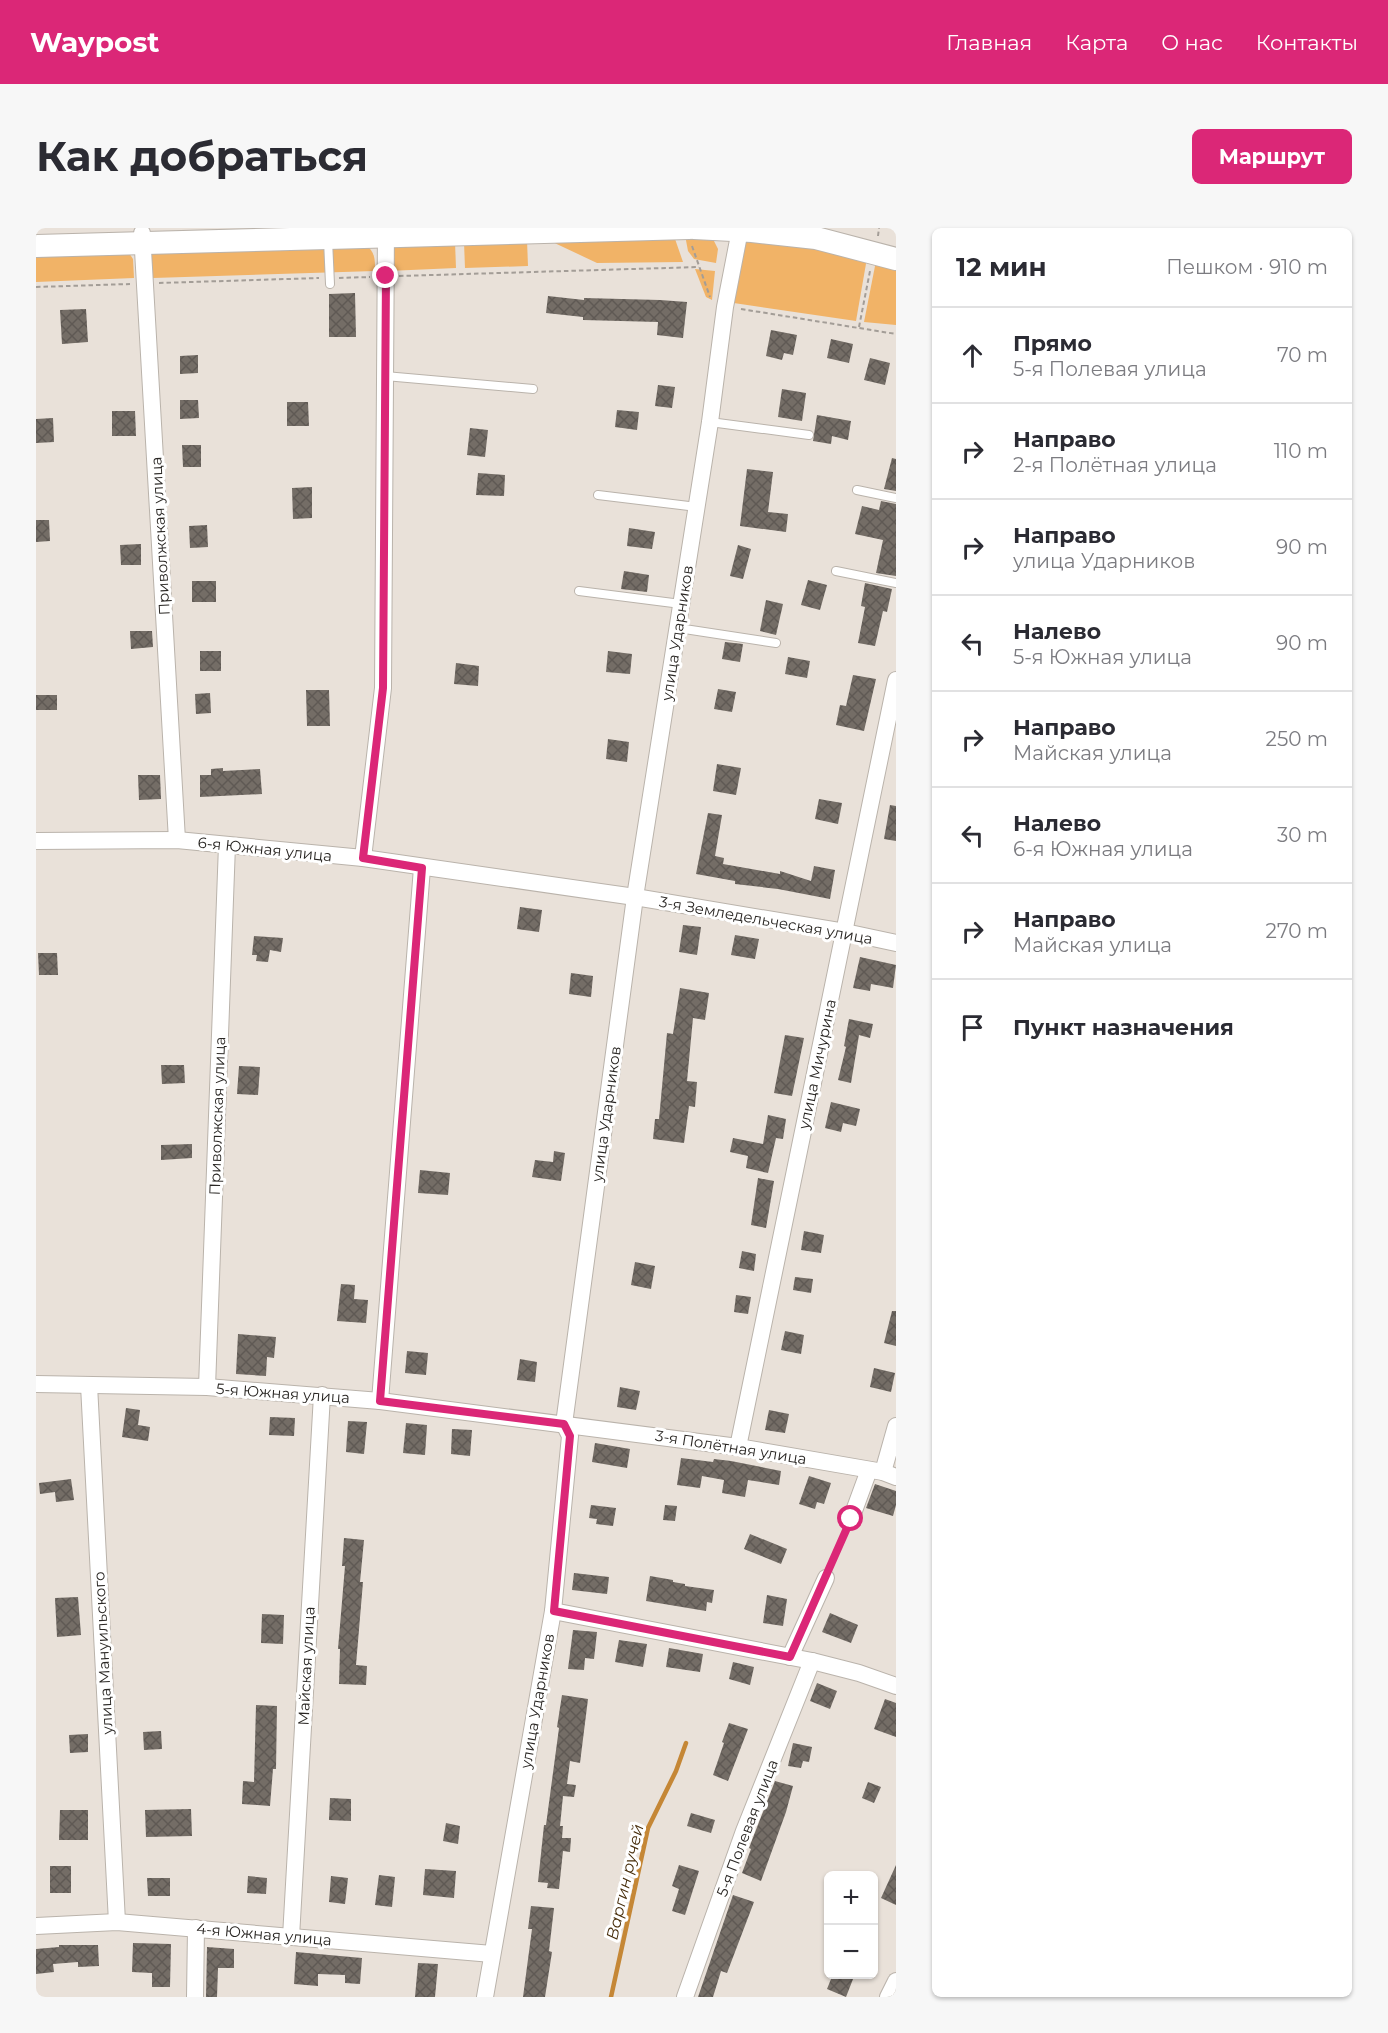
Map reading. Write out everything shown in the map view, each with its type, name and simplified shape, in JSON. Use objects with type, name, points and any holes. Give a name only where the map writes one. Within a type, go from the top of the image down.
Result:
[{"type":"street","points":[[243,235],[288,228]]},
{"type":"street","points":[[795,228],[881,242]]},
{"type":"street","points":[[36,246],[142,238],[243,235],[328,238],[386,232],[691,234],[740,230],[820,233],[844,230],[881,242],[896,259]]},
{"type":"street","name":"улица Ударников","points":[[485,1997],[554,1611],[570,1436],[564,1424],[636,897],[710,422],[725,307],[740,230]]},
{"type":"street","points":[[363,858],[383,688],[386,232]]},
{"type":"street","points":[[36,235],[142,238]]},
{"type":"street","name":"Приволжская улица","points":[[142,238],[177,840]]},
{"type":"street","name":"улица Мичурина","points":[[738,1447],[896,680]]},
{"type":"street","name":"6-я Южная улица","points":[[36,841],[177,840],[227,844],[363,858],[636,897]]},
{"type":"street","name":"Приволжская улица","points":[[207,1387],[227,844]]},
{"type":"street","points":[[380,1401],[422,868]]},
{"type":"street","name":"3-я Земледельческая улица","points":[[636,897],[845,932],[896,943]]},
{"type":"street","points":[[36,1374],[36,1384]]},
{"type":"street","name":"5-я Южная улица","points":[[36,1384],[207,1387],[322,1395],[564,1424]]},
{"type":"street","name":"улица Мануильского","points":[[89,1385],[117,1922]]},
{"type":"street","name":"Майская улица","points":[[291,1936],[322,1395]]},
{"type":"street","name":"3-я Полётная улица","points":[[564,1424],[738,1447],[882,1473]]},
{"type":"street","points":[[851,1519],[882,1473],[896,1426]]},
{"type":"street","points":[[790,1657],[826,1578]]},
{"type":"street","points":[[554,1611],[812,1661],[859,1673],[896,1686]]},
{"type":"street","name":"5-я Полевая улица","points":[[685,1997],[744,1831],[812,1661]]},
{"type":"street","name":"4-я Южная улица","points":[[36,1926],[117,1922],[492,1954]]},
{"type":"street","points":[[195,1997],[196,1928]]},
{"type":"street","points":[[888,1997],[896,1980]]},
{"type":"lane","points":[[328,238],[330,281]]},
{"type":"lane","points":[[385,376],[533,389]]},
{"type":"lane","points":[[710,422],[809,435]]},
{"type":"lane","points":[[857,490],[896,498]]},
{"type":"lane","points":[[598,495],[697,507]]},
{"type":"lane","points":[[836,571],[896,583]]},
{"type":"lane","points":[[579,591],[681,604]]},
{"type":"lane","points":[[678,628],[776,643]]},
{"type":"path","points":[[691,234],[699,267],[712,302],[725,307],[896,334]]},
{"type":"path","points":[[859,327],[881,242]]},
{"type":"path","points":[[36,287],[330,281],[386,276],[699,267]]},
{"type":"path","points":[[826,1578],[851,1519]]},
{"type":"shaded area","points":[[685,235],[713,239],[718,249],[716,263],[694,259],[688,251]]},
{"type":"shaded area","points":[[674,236],[683,262],[597,263],[544,238]]},
{"type":"shaded area","points":[[744,236],[867,258],[856,321],[727,302]]},
{"type":"shaded area","points":[[527,240],[528,266],[465,268],[464,242]]},
{"type":"shaded area","points":[[455,242],[456,268],[388,271],[393,248],[397,244]]},
{"type":"shaded area","points":[[365,244],[374,256],[375,271],[153,278],[151,249]]},
{"type":"shaded area","points":[[36,252],[129,253],[133,259],[134,278],[36,282]]},
{"type":"shaded area","points":[[876,261],[896,267],[896,325],[864,322]]},
{"type":"shaded area","points":[[695,269],[715,271],[712,300],[706,297]]},
{"type":"building","points":[[355,293],[356,337],[329,337],[329,294]]},
{"type":"building","points":[[548,296],[584,300],[584,298],[687,302],[683,338],[657,335],[658,322],[583,320],[583,317],[546,313]]},
{"type":"building","points":[[86,309],[88,342],[62,344],[60,310]]},
{"type":"building","points":[[771,330],[797,335],[793,355],[784,353],[782,360],[766,356]]},
{"type":"building","points":[[831,339],[853,344],[849,363],[827,358]]},
{"type":"building","points":[[198,355],[198,373],[180,374],[180,356]]},
{"type":"building","points":[[870,358],[890,363],[885,385],[864,380]]},
{"type":"building","points":[[658,385],[675,387],[672,408],[655,406]]},
{"type":"building","points":[[782,389],[806,393],[802,421],[778,417]]},
{"type":"building","points":[[180,400],[198,400],[199,418],[180,419]]},
{"type":"building","points":[[287,402],[308,402],[309,426],[287,426]]},
{"type":"building","points":[[617,410],[639,412],[637,430],[615,427]]},
{"type":"building","points":[[112,411],[135,411],[136,436],[112,436]]},
{"type":"building","points":[[817,415],[851,421],[848,440],[832,436],[831,444],[813,441]]},
{"type":"building","points":[[53,418],[54,442],[36,443],[36,419]]},
{"type":"building","points":[[470,428],[488,430],[485,457],[467,455]]},
{"type":"building","points":[[182,445],[201,445],[201,467],[183,467]]},
{"type":"building","points":[[892,458],[896,459],[896,491],[884,489]]},
{"type":"building","points":[[747,469],[773,472],[768,512],[788,514],[786,532],[740,526]]},
{"type":"building","points":[[478,473],[505,475],[504,496],[476,495]]},
{"type":"building","points":[[312,487],[312,518],[293,519],[292,488]]},
{"type":"building","points":[[881,501],[896,504],[896,576],[876,573],[883,540],[855,534],[862,506],[879,510]]},
{"type":"building","points":[[36,520],[49,520],[50,541],[36,542]]},
{"type":"building","points":[[207,525],[208,547],[190,548],[189,526]]},
{"type":"building","points":[[629,528],[655,532],[652,549],[627,546]]},
{"type":"building","points":[[141,544],[141,565],[121,565],[120,545]]},
{"type":"building","points":[[738,545],[751,549],[743,579],[730,576]]},
{"type":"building","points":[[624,571],[649,575],[647,592],[621,589]]},
{"type":"building","points":[[808,580],[827,585],[820,610],[801,605]]},
{"type":"building","points":[[192,581],[216,581],[216,602],[192,602]]},
{"type":"building","points":[[865,583],[892,589],[887,612],[883,611],[875,646],[858,643],[865,607],[861,606]]},
{"type":"building","points":[[766,600],[783,604],[776,635],[760,631]]},
{"type":"building","points":[[130,631],[152,631],[153,647],[131,649]]},
{"type":"building","points":[[725,642],[743,644],[740,662],[722,659]]},
{"type":"building","points":[[200,651],[221,651],[221,671],[200,671]]},
{"type":"building","points":[[608,651],[632,654],[630,674],[606,672]]},
{"type":"building","points":[[788,657],[810,661],[807,678],[785,674]]},
{"type":"building","points":[[456,663],[479,666],[478,686],[454,684]]},
{"type":"building","points":[[853,675],[876,679],[864,731],[836,725],[840,705],[846,706]]},
{"type":"building","points":[[718,689],[736,692],[732,712],[714,709]]},
{"type":"building","points":[[306,690],[329,690],[330,726],[307,726]]},
{"type":"building","points":[[210,693],[211,713],[196,714],[195,694]]},
{"type":"building","points":[[36,695],[57,695],[57,710],[36,710]]},
{"type":"building","points":[[608,739],[629,742],[627,762],[606,759]]},
{"type":"building","points":[[717,764],[741,768],[736,795],[713,791]]},
{"type":"building","points":[[223,768],[223,771],[260,769],[262,794],[200,797],[200,775],[211,775],[211,769]]},
{"type":"building","points":[[138,775],[160,775],[161,799],[139,800]]},
{"type":"building","points":[[819,799],[842,803],[838,824],[815,819]]},
{"type":"building","points":[[890,805],[896,806],[896,841],[884,839]]},
{"type":"building","points":[[708,813],[722,815],[715,856],[724,858],[723,864],[780,874],[780,871],[811,881],[814,866],[835,870],[830,899],[735,884],[735,881],[696,874]]},
{"type":"building","points":[[520,907],[542,910],[539,932],[517,929]]},
{"type":"building","points":[[683,925],[701,927],[697,955],[679,952]]},
{"type":"building","points":[[735,935],[759,939],[755,959],[731,955]]},
{"type":"building","points":[[254,936],[283,938],[281,952],[270,950],[268,962],[256,961],[257,955],[252,955]]},
{"type":"building","points":[[38,953],[57,953],[58,975],[39,975]]},
{"type":"building","points":[[860,957],[896,965],[893,988],[871,984],[870,991],[853,988]]},
{"type":"building","points":[[571,973],[593,976],[591,997],[569,994]]},
{"type":"building","points":[[680,988],[709,993],[705,1020],[693,1018],[687,1081],[697,1082],[695,1107],[689,1106],[684,1143],[653,1139],[655,1119],[659,1119],[667,1033],[673,1034]]},
{"type":"building","points":[[849,1019],[873,1024],[870,1038],[859,1035],[851,1083],[838,1080],[846,1047],[844,1046]]},
{"type":"building","points":[[785,1035],[804,1038],[792,1096],[774,1093]]},
{"type":"building","points":[[161,1065],[184,1065],[185,1083],[162,1084]]},
{"type":"building","points":[[239,1066],[260,1067],[258,1095],[237,1094]]},
{"type":"building","points":[[831,1102],[860,1109],[856,1126],[843,1123],[841,1132],[825,1128]]},
{"type":"building","points":[[768,1115],[786,1119],[783,1139],[776,1138],[768,1173],[746,1168],[748,1156],[730,1152],[733,1138],[763,1144]]},
{"type":"building","points":[[192,1144],[192,1158],[161,1160],[161,1145]]},
{"type":"building","points":[[554,1151],[565,1153],[561,1181],[532,1177],[535,1160],[553,1162]]},
{"type":"building","points":[[420,1170],[450,1173],[448,1195],[418,1193]]},
{"type":"building","points":[[758,1178],[774,1181],[766,1228],[751,1225]]},
{"type":"building","points":[[804,1231],[824,1235],[821,1253],[801,1250]]},
{"type":"building","points":[[742,1251],[756,1254],[754,1271],[739,1268]]},
{"type":"building","points":[[635,1262],[655,1266],[651,1289],[631,1285]]},
{"type":"building","points":[[795,1277],[813,1279],[811,1293],[793,1290]]},
{"type":"building","points":[[341,1284],[355,1285],[354,1299],[368,1300],[366,1323],[337,1321]]},
{"type":"building","points":[[736,1295],[751,1297],[748,1314],[734,1312]]},
{"type":"building","points":[[892,1311],[896,1311],[896,1346],[884,1343]]},
{"type":"building","points":[[785,1331],[804,1335],[801,1354],[781,1350]]},
{"type":"building","points":[[238,1334],[276,1337],[274,1358],[267,1357],[266,1376],[236,1374]]},
{"type":"building","points":[[407,1351],[428,1353],[426,1375],[405,1373]]},
{"type":"building","points":[[520,1359],[537,1362],[535,1382],[517,1380]]},
{"type":"building","points":[[874,1368],[895,1373],[891,1392],[870,1387]]},
{"type":"building","points":[[620,1387],[640,1391],[636,1410],[617,1407]]},
{"type":"building","points":[[126,1408],[140,1410],[138,1425],[150,1427],[148,1441],[122,1437]]},
{"type":"building","points":[[769,1410],[789,1414],[785,1433],[765,1430]]},
{"type":"building","points":[[270,1417],[295,1418],[294,1436],[269,1435]]},
{"type":"building","points":[[348,1421],[367,1422],[364,1454],[346,1452]]},
{"type":"building","points":[[406,1423],[427,1425],[425,1455],[403,1453]]},
{"type":"building","points":[[452,1429],[472,1430],[470,1456],[451,1454]]},
{"type":"building","points":[[595,1443],[630,1449],[627,1468],[592,1462]]},
{"type":"building","points":[[681,1458],[713,1462],[714,1459],[731,1461],[781,1471],[779,1485],[748,1480],[745,1497],[722,1493],[724,1480],[702,1476],[700,1488],[677,1485]]},
{"type":"building","points":[[809,1476],[831,1483],[824,1504],[817,1502],[815,1509],[799,1504]]},
{"type":"building","points":[[71,1479],[74,1500],[56,1502],[55,1492],[40,1494],[39,1483]]},
{"type":"building","points":[[875,1484],[896,1491],[893,1516],[866,1508]]},
{"type":"building","points":[[591,1505],[616,1508],[613,1526],[596,1524],[597,1519],[589,1518]]},
{"type":"building","points":[[665,1505],[677,1506],[675,1521],[663,1520]]},
{"type":"building","points":[[750,1534],[787,1549],[781,1564],[744,1549]]},
{"type":"building","points":[[344,1538],[364,1540],[356,1665],[367,1666],[366,1685],[339,1684],[340,1649],[338,1649],[345,1566],[342,1566]]},
{"type":"building","points":[[574,1573],[609,1577],[607,1594],[572,1590]]},
{"type":"building","points":[[650,1576],[673,1580],[685,1586],[714,1590],[712,1603],[707,1602],[706,1611],[646,1601]]},
{"type":"building","points":[[767,1595],[787,1599],[783,1626],[763,1623]]},
{"type":"building","points":[[78,1597],[81,1635],[57,1637],[55,1598]]},
{"type":"building","points":[[830,1613],[858,1625],[851,1643],[822,1632]]},
{"type":"building","points":[[262,1614],[284,1615],[283,1644],[261,1643]]},
{"type":"building","points":[[573,1630],[597,1632],[594,1659],[585,1658],[584,1670],[568,1669]]},
{"type":"building","points":[[619,1640],[647,1644],[643,1667],[615,1662]]},
{"type":"building","points":[[669,1648],[703,1654],[700,1672],[666,1667]]},
{"type":"building","points":[[733,1662],[754,1667],[750,1685],[729,1679]]},
{"type":"building","points":[[817,1683],[837,1691],[830,1709],[810,1701]]},
{"type":"building","points":[[562,1695],[588,1699],[580,1763],[570,1761],[567,1784],[576,1785],[574,1797],[563,1796],[560,1826],[563,1826],[562,1838],[571,1838],[570,1852],[563,1851],[559,1889],[547,1888],[548,1883],[538,1882]]},
{"type":"building","points":[[885,1699],[896,1703],[896,1737],[874,1729]]},
{"type":"building","points":[[256,1705],[277,1706],[276,1769],[273,1769],[270,1806],[242,1804],[243,1781],[254,1782]]},
{"type":"building","points":[[729,1723],[748,1729],[728,1781],[713,1775]]},
{"type":"building","points":[[161,1731],[162,1749],[144,1750],[143,1732]]},
{"type":"building","points":[[88,1734],[88,1752],[70,1753],[69,1735]]},
{"type":"building","points":[[793,1743],[812,1747],[809,1762],[803,1761],[801,1768],[788,1766]]},
{"type":"building","points":[[775,1781],[793,1786],[761,1881],[742,1873],[751,1849],[749,1848]]},
{"type":"building","points":[[868,1782],[881,1787],[874,1803],[862,1798]]},
{"type":"building","points":[[330,1798],[351,1799],[351,1821],[329,1820]]},
{"type":"building","points":[[191,1809],[192,1836],[146,1837],[145,1810]]},
{"type":"building","points":[[60,1810],[88,1810],[88,1840],[59,1840]]},
{"type":"building","points":[[691,1813],[715,1820],[711,1833],[687,1826]]},
{"type":"building","points":[[446,1823],[460,1826],[458,1844],[443,1841]]},
{"type":"building","points":[[679,1865],[699,1871],[685,1915],[672,1911],[679,1889],[672,1886]]},
{"type":"building","points":[[896,1865],[896,1905],[881,1898]]},
{"type":"building","points":[[50,1866],[71,1866],[71,1893],[50,1893]]},
{"type":"building","points":[[425,1869],[456,1871],[454,1898],[423,1895]]},
{"type":"building","points":[[379,1875],[395,1877],[392,1907],[375,1905]]},
{"type":"building","points":[[248,1876],[267,1878],[266,1894],[247,1893]]},
{"type":"building","points":[[331,1876],[348,1878],[345,1904],[329,1902]]},
{"type":"building","points":[[147,1878],[170,1878],[170,1896],[148,1896]]},
{"type":"building","points":[[733,1895],[754,1902],[727,1973],[721,1971],[713,1997],[698,1997]]},
{"type":"building","points":[[531,1906],[554,1908],[549,1951],[552,1952],[545,1997],[523,1997],[532,1929],[528,1929]]},
{"type":"building","points":[[133,1943],[171,1944],[170,1987],[152,1987],[152,1973],[132,1972]]},
{"type":"building","points":[[59,1945],[98,1945],[99,1966],[78,1967],[78,1962],[53,1964],[54,1972],[36,1974],[36,1949],[59,1947]]},
{"type":"building","points":[[207,1947],[234,1949],[234,1968],[218,1968],[217,1997],[206,1997]]},
{"type":"building","points":[[296,1952],[362,1958],[360,1984],[345,1983],[345,1975],[318,1974],[318,1986],[294,1984]]},
{"type":"building","points":[[418,1963],[438,1964],[435,1997],[415,1997]]},
{"type":"building","points":[[831,1979],[853,1979],[846,1997],[827,1989]]},
{"type":"waterway","name":"Варгин ручей","points":[[611,1997],[648,1828],[676,1771],[686,1743]]},
{"type":"route","points":[[386,276],[383,688],[363,858],[422,868],[380,1401],[564,1424],[570,1436],[554,1611],[790,1657],[851,1519]]}]
